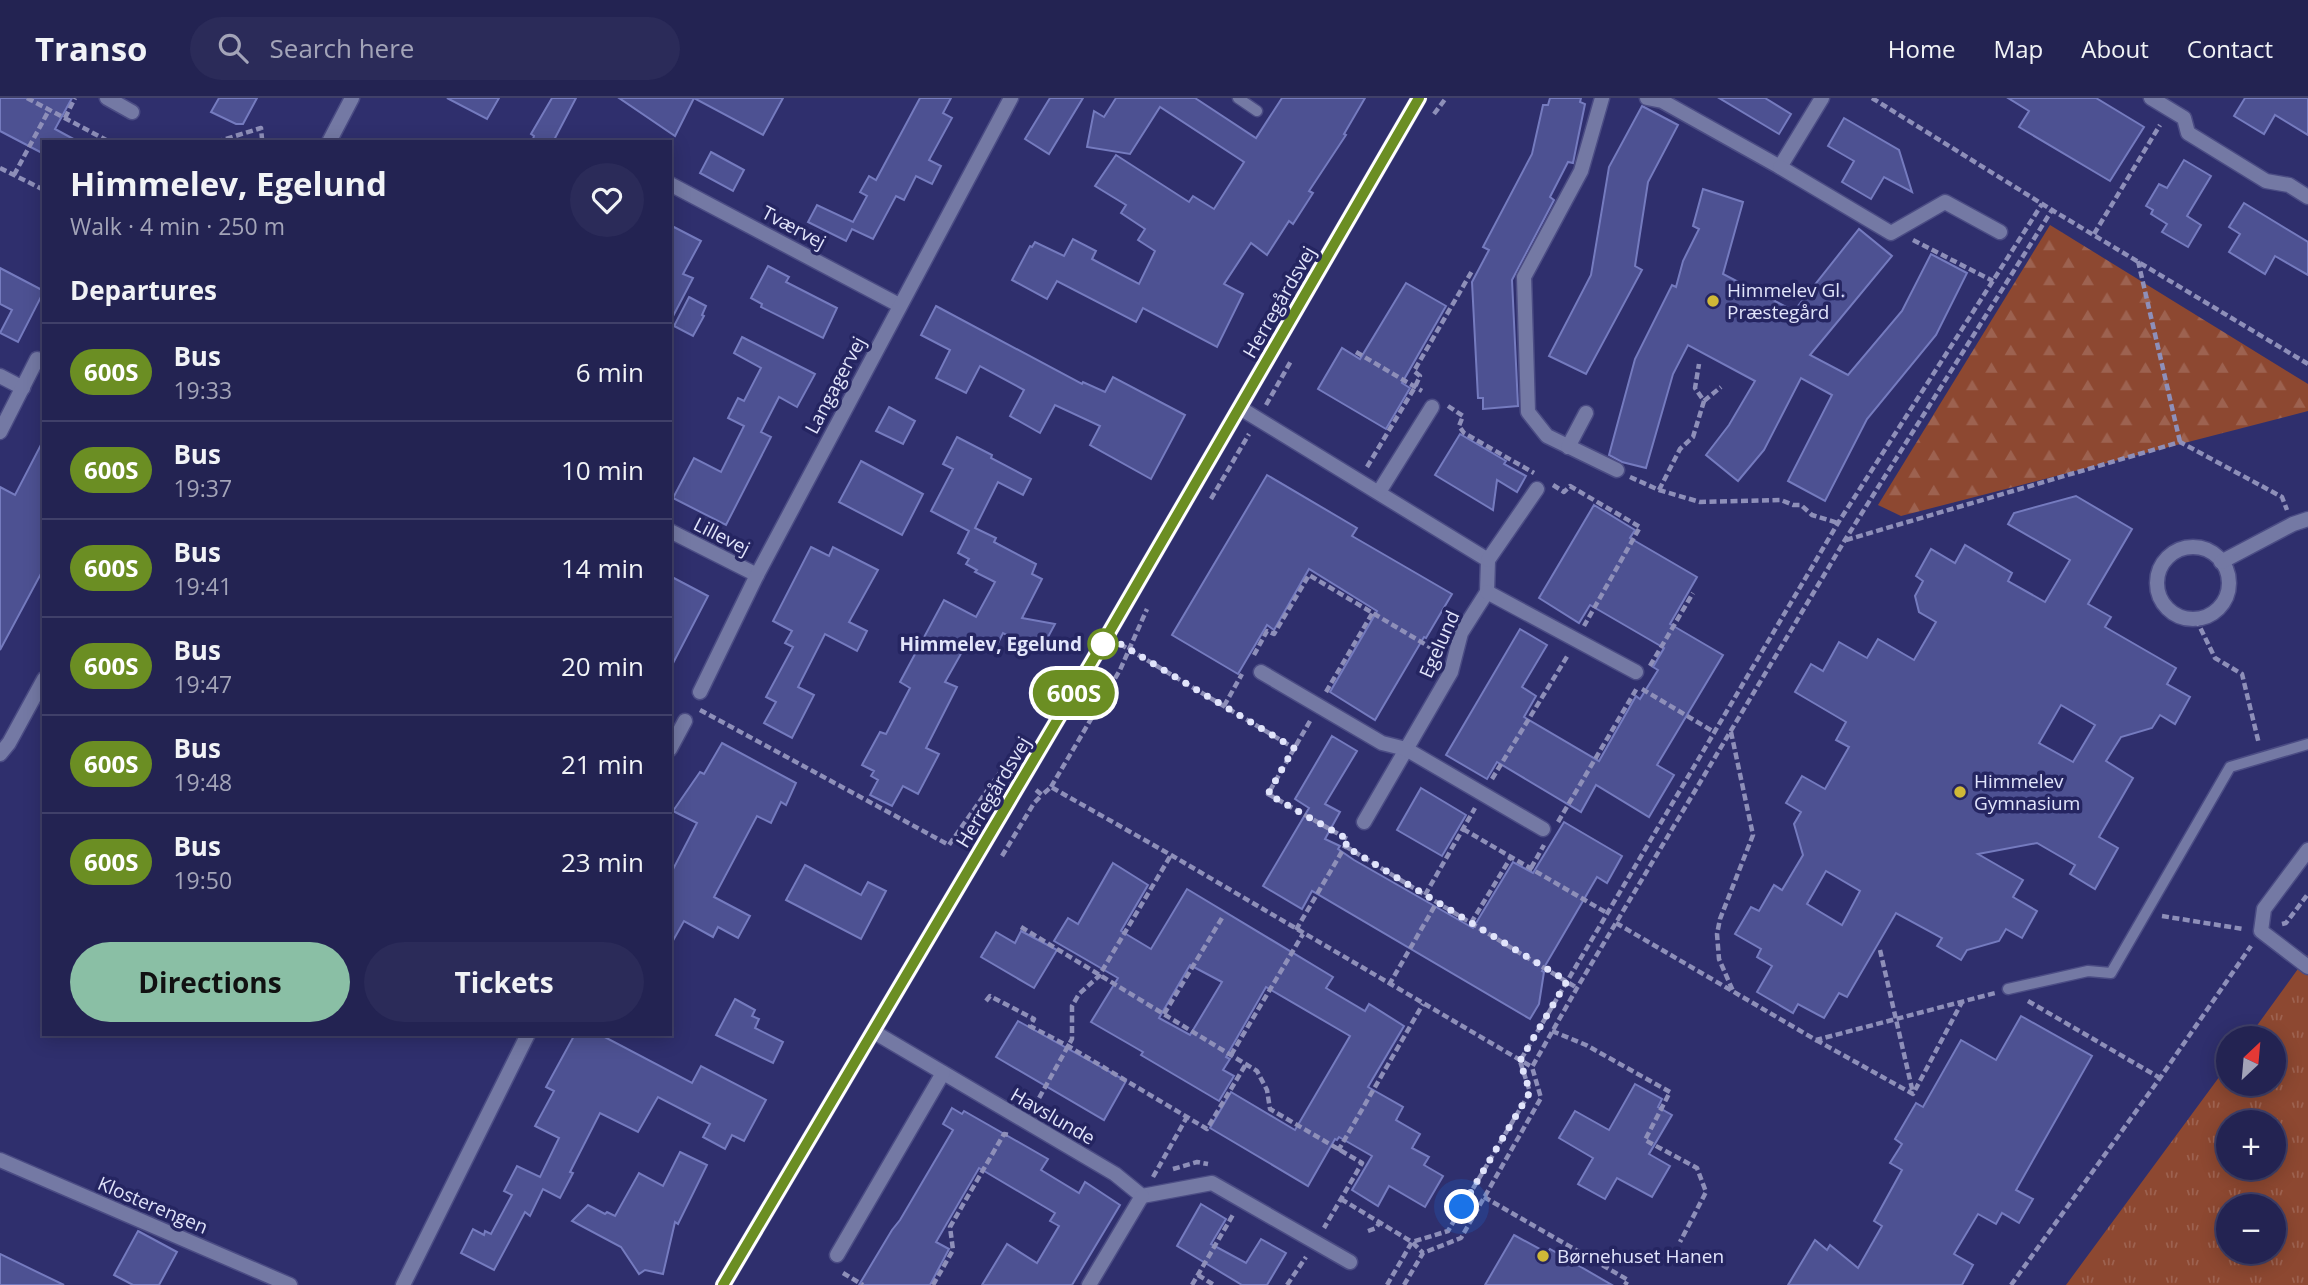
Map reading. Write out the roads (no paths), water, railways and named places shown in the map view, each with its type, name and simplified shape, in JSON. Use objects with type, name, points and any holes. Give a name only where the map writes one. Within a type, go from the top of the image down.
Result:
[{"type":"street","points":[[107,98],[132,111]]},
{"type":"street","points":[[330,140],[352,98]]},
{"type":"street","name":"Langagervej","points":[[700,692],[757,575],[1010,98]]},
{"type":"street","name":"Herregårdsvej","points":[[723,1285],[1022,781],[1419,98]]},
{"type":"street","points":[[1602,98],[1581,172],[1524,277],[1528,412],[1547,436],[1617,470]]},
{"type":"street","points":[[1647,98],[1662,101],[1891,233],[1945,202],[2000,232]]},
{"type":"street","points":[[1780,167],[1822,98]]},
{"type":"street","points":[[2151,98],[2184,118],[2188,133],[2266,181],[2289,185],[2308,197]]},
{"type":"street","name":"Tværvej","points":[[672,185],[899,305]]},
{"type":"street","points":[[0,432],[37,359],[42,361]]},
{"type":"street","points":[[0,376],[23,388]]},
{"type":"street","points":[[1379,492],[1435,402]]},
{"type":"street","points":[[1240,408],[1488,560]]},
{"type":"street","points":[[1568,447],[1586,413]]},
{"type":"street","points":[[1537,489],[1488,560],[1487,592],[1576,641],[1643,669]]},
{"type":"street","points":[[2221,562],[2293,524],[2308,519]]},
{"type":"street","name":"Lillevej","points":[[672,532],[757,575]]},
{"type":"street","points":[[2196,548],[2207,551],[2221,562],[2228,577],[2228,589],[2225,600],[2217,610],[2196,619],[2184,618],[2165,606],[2157,583],[2164,562],[2173,553],[2196,548]]},
{"type":"street","name":"Egelund","points":[[1364,822],[1451,672],[1461,633],[1487,592]]},
{"type":"street","points":[[1261,672],[1382,743],[1406,749],[1549,831]]},
{"type":"street","points":[[0,754],[9,743],[42,683]]},
{"type":"street","points":[[672,744],[684,721]]},
{"type":"street","points":[[2308,850],[2264,909],[2261,931],[2308,967]]},
{"type":"street","name":"Havslunde","points":[[874,1032],[1115,1174],[1142,1196]]},
{"type":"street","points":[[403,1285],[527,1036]]},
{"type":"street","points":[[836,1255],[943,1073]]},
{"type":"street","name":"Klosterengen","points":[[0,1160],[290,1285]]},
{"type":"street","points":[[1089,1285],[1142,1196],[1212,1183],[1350,1262]]},
{"type":"lane","points":[[1238,98],[1257,111]]},
{"type":"lane","points":[[2008,989],[2088,971],[2111,973],[2230,767],[2308,744]]},
{"type":"place","name":"Himmelev Gl. Præstegård","points":[[1713,301]]},
{"type":"place","name":"Himmelev, Egelund","points":[[1103,644]]},
{"type":"place","name":"Himmelev Gymnasium","points":[[1960,792]]},
{"type":"place","name":"Børnehuset Hanen","points":[[1543,1256]]}]
